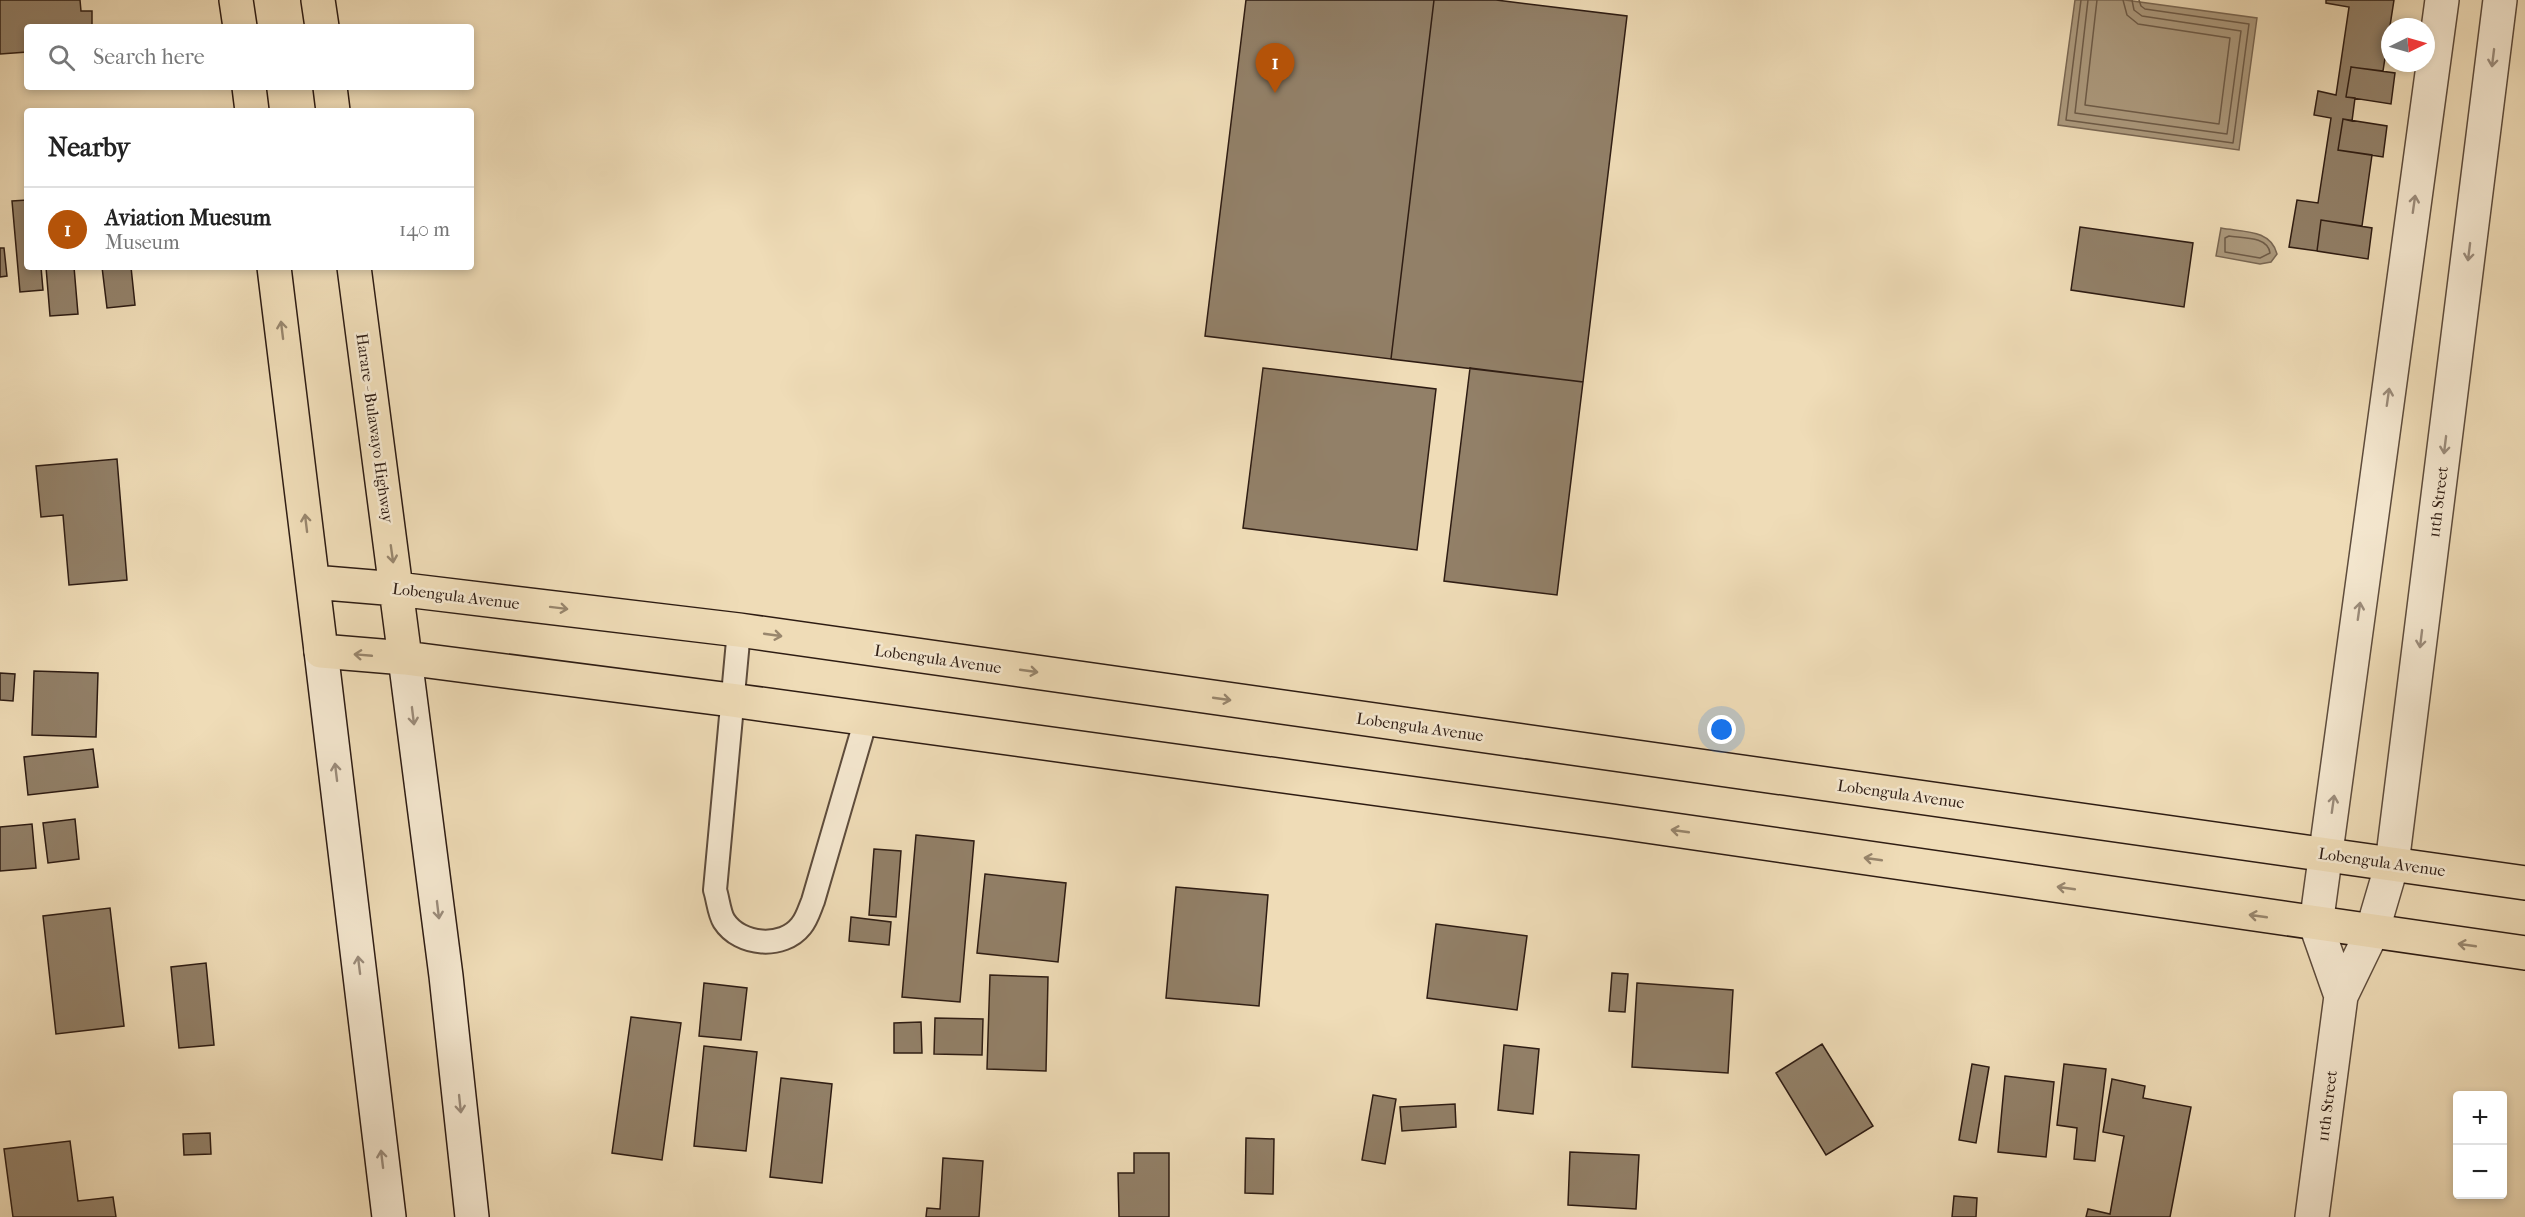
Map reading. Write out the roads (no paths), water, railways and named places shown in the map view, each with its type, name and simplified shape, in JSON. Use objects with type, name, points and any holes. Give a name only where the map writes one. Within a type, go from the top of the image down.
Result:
[{"type":"highway","points":[[236,0],[240,24]]},
{"type":"highway","points":[[318,0],[322,24]]},
{"type":"highway","points":[[249,90],[252,108]]},
{"type":"highway","points":[[330,90],[333,108]]},
{"type":"highway","points":[[274,270],[321,651],[405,658],[731,700],[1612,821],[2316,925],[2525,953]]},
{"type":"highway","name":"Harare - Bulawayo Highway","points":[[354,270],[405,658]]},
{"type":"highway","name":"Lobengula Avenue","points":[[313,582],[396,589],[739,630],[2525,883]]},
{"type":"street","name":"11th Street","points":[[2341,996],[2316,925],[2442,0]]},
{"type":"street","name":"11th Street","points":[[2312,1217],[2341,996],[2372,933],[2392,864],[2500,0]]},
{"type":"street","points":[[321,651],[389,1217]]},
{"type":"street","points":[[405,658],[446,976],[472,1217]]},
{"type":"lane","points":[[739,630],[715,890],[724,921],[739,936],[760,943],[783,939],[801,926],[809,909],[866,719]]},
{"type":"water","points":[[2075,0],[2125,0],[2257,18],[2239,150],[2058,125]]},
{"type":"water","points":[[2221,228],[2246,231],[2262,236],[2274,246],[2277,254],[2271,262],[2260,264],[2216,256]]},
{"type":"place","name":"Aviation Muesum","points":[[1275,93]]}]
